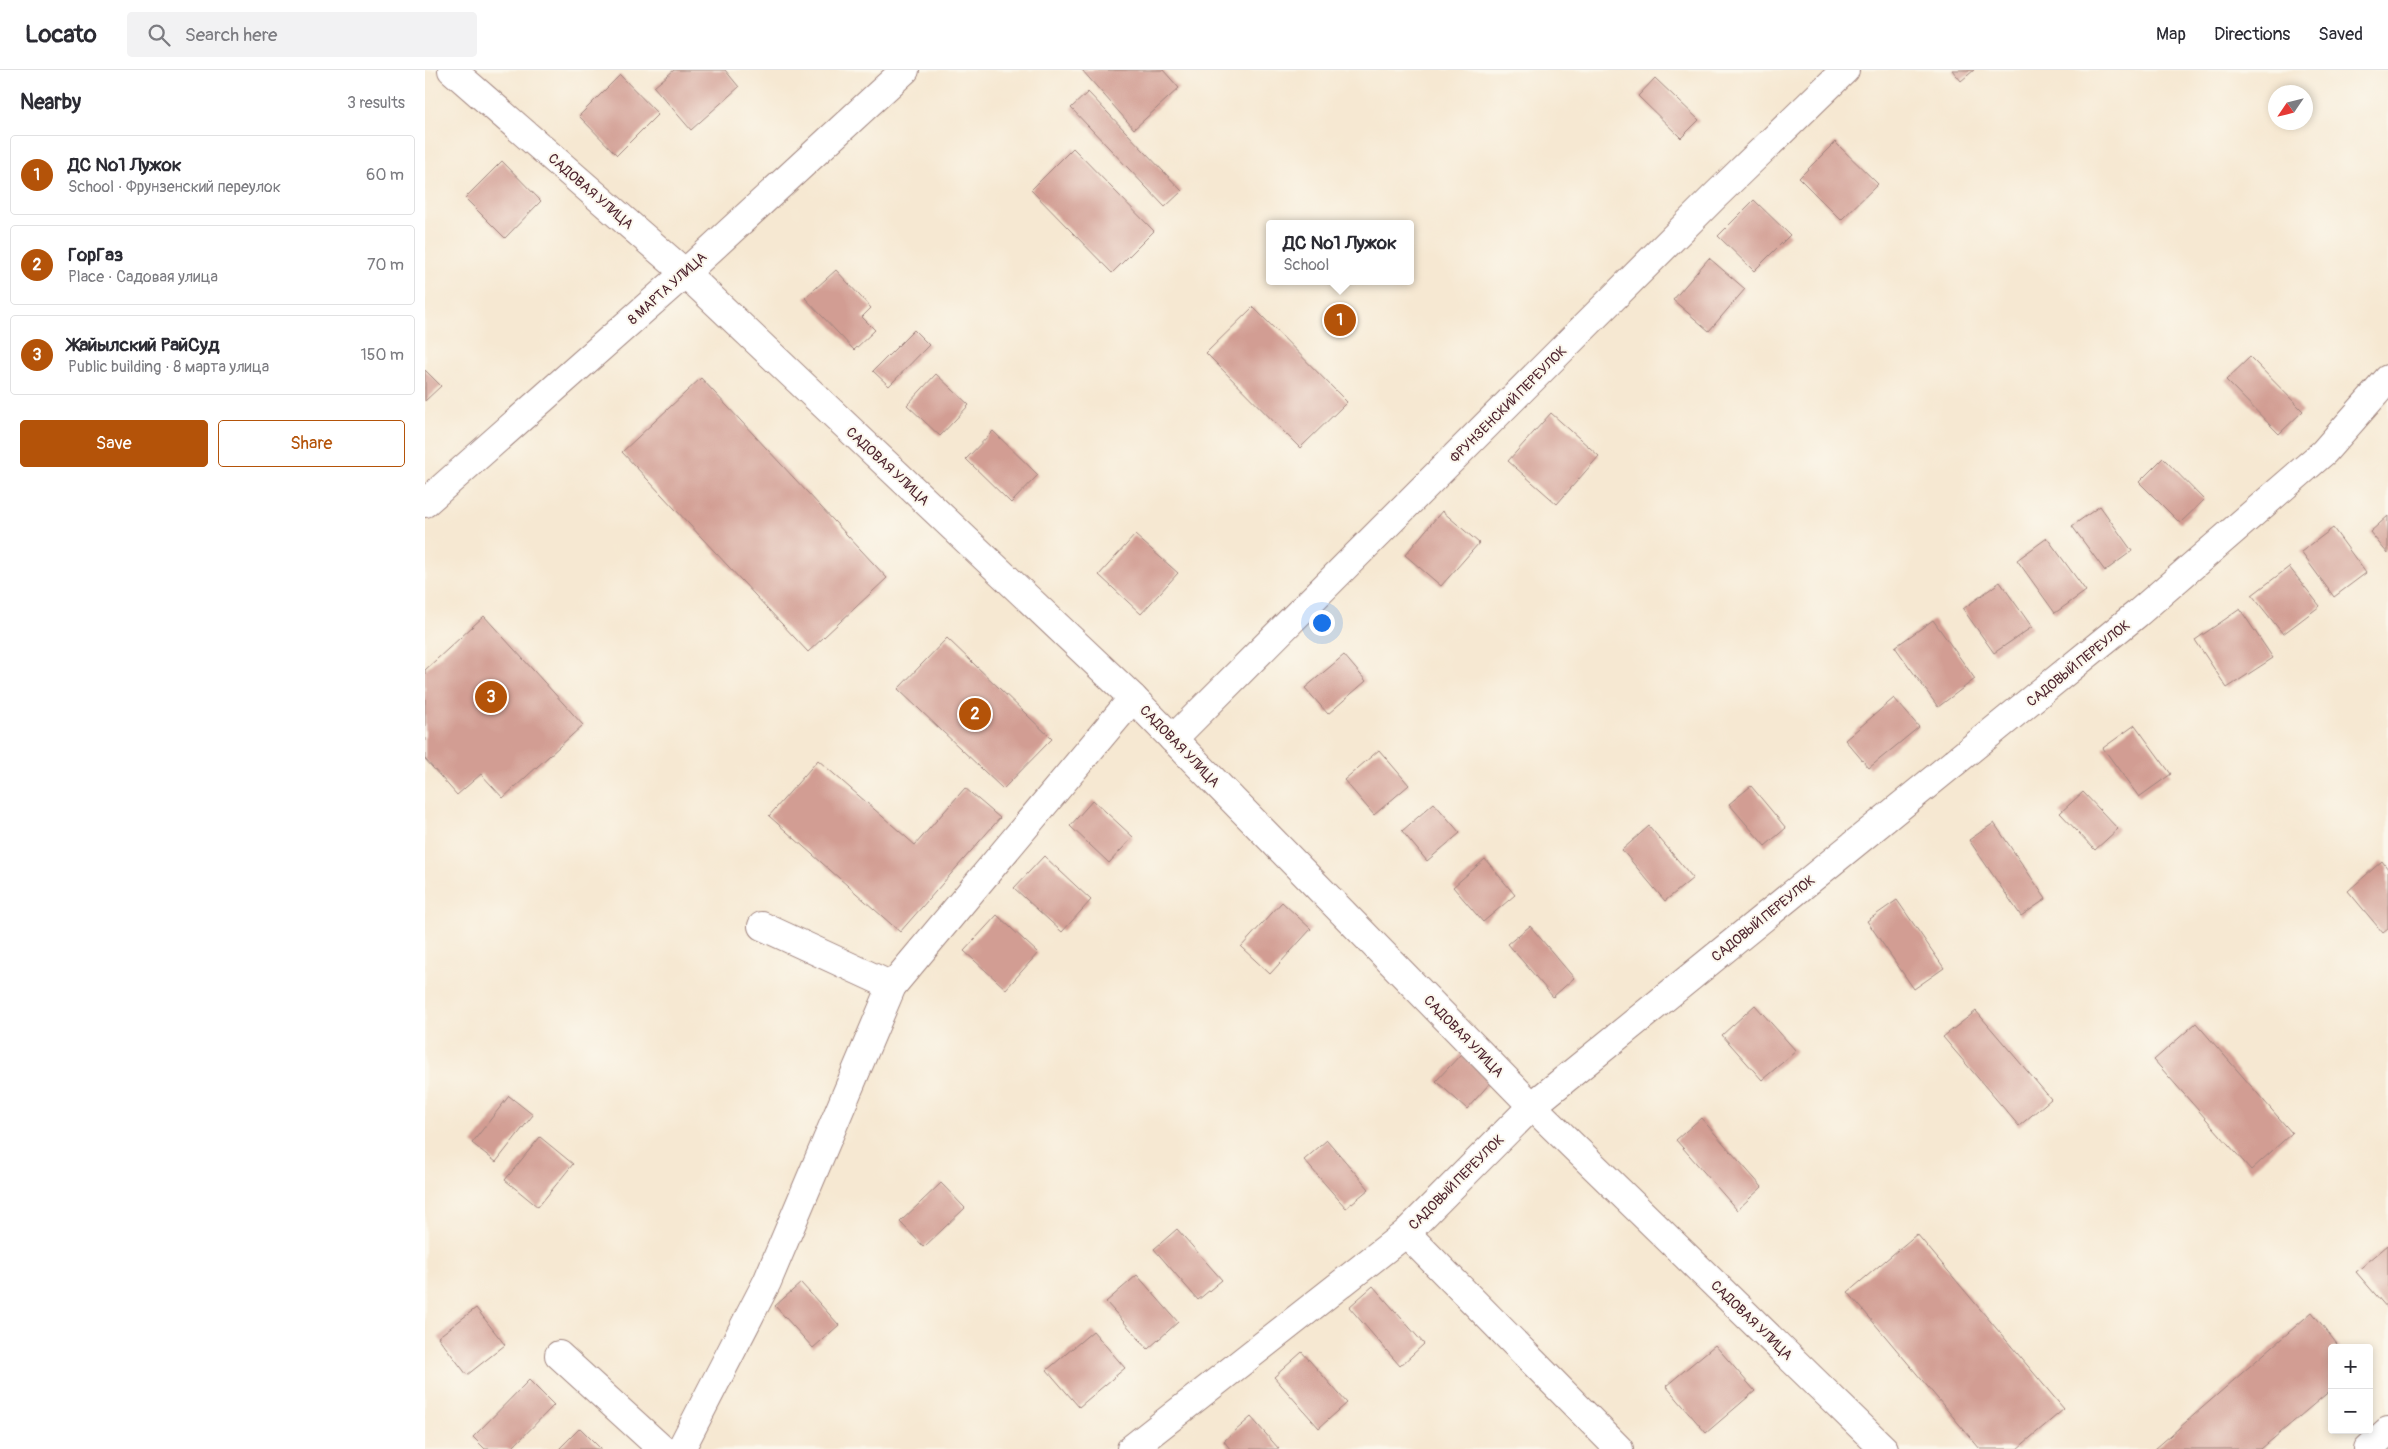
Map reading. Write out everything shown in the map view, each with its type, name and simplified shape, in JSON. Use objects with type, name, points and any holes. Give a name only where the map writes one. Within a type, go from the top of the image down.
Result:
[{"type":"street","name":"САДОВАЯ УЛИЦА","points":[[452,70],[685,273],[1133,698],[1532,1106],[1884,1449]]},
{"type":"street","name":"8 МАРТА УЛИЦА","points":[[425,503],[685,273],[905,70]]},
{"type":"street","name":"ФРУНЗЕНСКИЙ ПЕРЕУЛОК","points":[[1173,739],[1714,197],[1845,70]]},
{"type":"street","name":"САДОВЫЙ ПЕРЕУЛОК","points":[[1131,1449],[1406,1233],[1532,1106],[2137,614],[2324,452],[2388,380]]},
{"type":"street","points":[[681,1449],[767,1282],[893,986],[1133,698]]},
{"type":"street","points":[[762,926],[893,986]]},
{"type":"street","points":[[1406,1233],[1619,1449]]},
{"type":"street","points":[[559,1355],[662,1449]]},
{"type":"street","points":[[2369,1449],[2388,1432]]},
{"type":"building","points":[[674,70],[725,70],[739,87],[691,130],[654,87]]},
{"type":"building","points":[[1082,70],[1163,70],[1179,88],[1134,129]]},
{"type":"building","points":[[1952,70],[1974,70],[1961,81]]},
{"type":"building","points":[[620,75],[658,114],[617,155],[579,116]]},
{"type":"building","points":[[1655,78],[1699,120],[1681,138],[1638,96]]},
{"type":"building","points":[[1088,92],[1182,191],[1165,207],[1071,108]]},
{"type":"building","points":[[1835,142],[1878,184],[1841,220],[1799,178]]},
{"type":"building","points":[[1073,148],[1154,231],[1112,273],[1031,190]]},
{"type":"building","points":[[502,161],[541,201],[505,238],[465,198]]},
{"type":"building","points":[[1754,200],[1790,235],[1754,271],[1718,236]]},
{"type":"building","points":[[1709,258],[1745,289],[1709,331],[1673,300]]},
{"type":"building","points":[[836,270],[871,308],[862,317],[875,330],[854,350],[805,298]]},
{"type":"building","points":[[1253,307],[1347,402],[1300,448],[1206,353]]},
{"type":"building","points":[[914,330],[929,345],[889,386],[873,371]]},
{"type":"building","points":[[2250,357],[2303,411],[2279,434],[2226,380]]},
{"type":"building","points":[[425,370],[441,386],[425,401]]},
{"type":"building","points":[[936,374],[969,405],[940,436],[907,405]]},
{"type":"building","points":[[701,378],[887,578],[808,652],[622,452]]},
{"type":"building","points":[[1551,413],[1599,456],[1557,504],[1508,461]]},
{"type":"building","points":[[993,431],[1038,475],[1011,503],[966,459]]},
{"type":"building","points":[[2163,458],[2204,500],[2180,523],[2139,482]]},
{"type":"building","points":[[2100,506],[2132,551],[2105,571],[2072,526]]},
{"type":"building","points":[[1442,511],[1479,543],[1441,586],[1405,555]]},
{"type":"building","points":[[2388,516],[2388,554],[2370,532]]},
{"type":"building","points":[[2333,528],[2366,573],[2334,597],[2301,552]]},
{"type":"building","points":[[1135,535],[1178,573],[1141,614],[1099,575]]},
{"type":"building","points":[[2047,538],[2086,591],[2055,613],[2017,560]]},
{"type":"building","points":[[2289,567],[2320,606],[2283,634],[2252,595]]},
{"type":"building","points":[[2000,582],[2032,627],[1994,653],[1963,609]]},
{"type":"building","points":[[2240,609],[2273,658],[2227,688],[2195,640]]},
{"type":"building","points":[[484,616],[583,725],[503,798],[481,774],[457,795],[425,759],[425,670]]},
{"type":"building","points":[[1933,620],[1975,679],[1938,707],[1895,647]]},
{"type":"building","points":[[947,638],[1052,739],[1003,789],[898,689]]},
{"type":"building","points":[[1344,655],[1366,681],[1328,714],[1305,688]]},
{"type":"building","points":[[1894,698],[1919,727],[1869,768],[1845,740]]},
{"type":"building","points":[[2135,725],[2171,774],[2139,797],[2103,748]]},
{"type":"building","points":[[1379,750],[1409,785],[1374,815],[1344,780]]},
{"type":"building","points":[[818,760],[915,845],[965,788],[1000,818],[900,932],[769,816]]},
{"type":"building","points":[[1751,786],[1786,828],[1765,846],[1729,804]]},
{"type":"building","points":[[2083,792],[2118,829],[2095,850],[2060,813]]},
{"type":"building","points":[[1093,800],[1133,837],[1109,863],[1070,826]]},
{"type":"building","points":[[1434,803],[1460,833],[1427,861],[1402,831]]},
{"type":"building","points":[[1994,823],[2046,899],[2021,916],[1969,840]]},
{"type":"building","points":[[1649,826],[1693,878],[1665,901],[1622,850]]},
{"type":"building","points":[[1044,856],[1091,900],[1062,932],[1014,888]]},
{"type":"building","points":[[1485,859],[1515,895],[1483,922],[1453,887]]},
{"type":"building","points":[[2382,861],[2388,869],[2388,929],[2383,933],[2348,891]]},
{"type":"building","points":[[1897,900],[1944,968],[1914,989],[1867,921]]},
{"type":"building","points":[[1282,902],[1311,929],[1270,974],[1241,947]]},
{"type":"building","points":[[997,915],[1038,953],[1006,989],[964,951]]},
{"type":"building","points":[[1530,926],[1574,978],[1553,997],[1508,944]]},
{"type":"building","points":[[1755,1005],[1796,1051],[1762,1080],[1722,1035]]},
{"type":"building","points":[[1976,1011],[2051,1099],[2019,1126],[1943,1037]]},
{"type":"building","points":[[2196,1023],[2292,1133],[2251,1170],[2154,1060]]},
{"type":"building","points":[[1461,1054],[1491,1082],[1467,1109],[1436,1081]]},
{"type":"building","points":[[509,1096],[533,1115],[496,1162],[472,1143]]},
{"type":"building","points":[[1701,1118],[1762,1187],[1737,1210],[1676,1140]]},
{"type":"building","points":[[540,1137],[573,1164],[538,1207],[505,1180]]},
{"type":"building","points":[[1327,1140],[1369,1189],[1346,1208],[1304,1160]]},
{"type":"building","points":[[941,1183],[965,1208],[924,1247],[900,1222]]},
{"type":"building","points":[[1177,1229],[1222,1280],[1198,1300],[1154,1249]]},
{"type":"building","points":[[1917,1234],[2064,1409],[2017,1449],[1980,1449],[1848,1292]]},
{"type":"building","points":[[2388,1245],[2388,1309],[2356,1272]]},
{"type":"building","points":[[1137,1275],[1178,1322],[1148,1349],[1106,1302]]},
{"type":"building","points":[[801,1283],[839,1325],[813,1348],[775,1306]]},
{"type":"building","points":[[1373,1286],[1424,1344],[1400,1366],[1349,1307]]},
{"type":"building","points":[[476,1308],[505,1345],[467,1375],[438,1337]]},
{"type":"building","points":[[2312,1312],[2337,1344],[2328,1344],[2328,1392],[2261,1449],[2155,1449]]},
{"type":"building","points":[[1093,1331],[1125,1368],[1079,1407],[1047,1370]]},
{"type":"building","points":[[1715,1345],[1755,1391],[1706,1433],[1666,1386]]},
{"type":"building","points":[[1302,1352],[1347,1403],[1319,1428],[1274,1377]]},
{"type":"building","points":[[529,1380],[554,1405],[511,1449],[485,1449],[473,1437]]},
{"type":"building","points":[[1251,1417],[1279,1449],[1230,1449],[1224,1441]]},
{"type":"building","points":[[580,1428],[601,1449],[559,1449]]},
{"type":"place","name":"ДС №1 Лужок","points":[[1340,320]]},
{"type":"place","name":"Жайылский РайСуд","points":[[491,697]]},
{"type":"place","name":"ГорГаз","points":[[975,714]]}]
